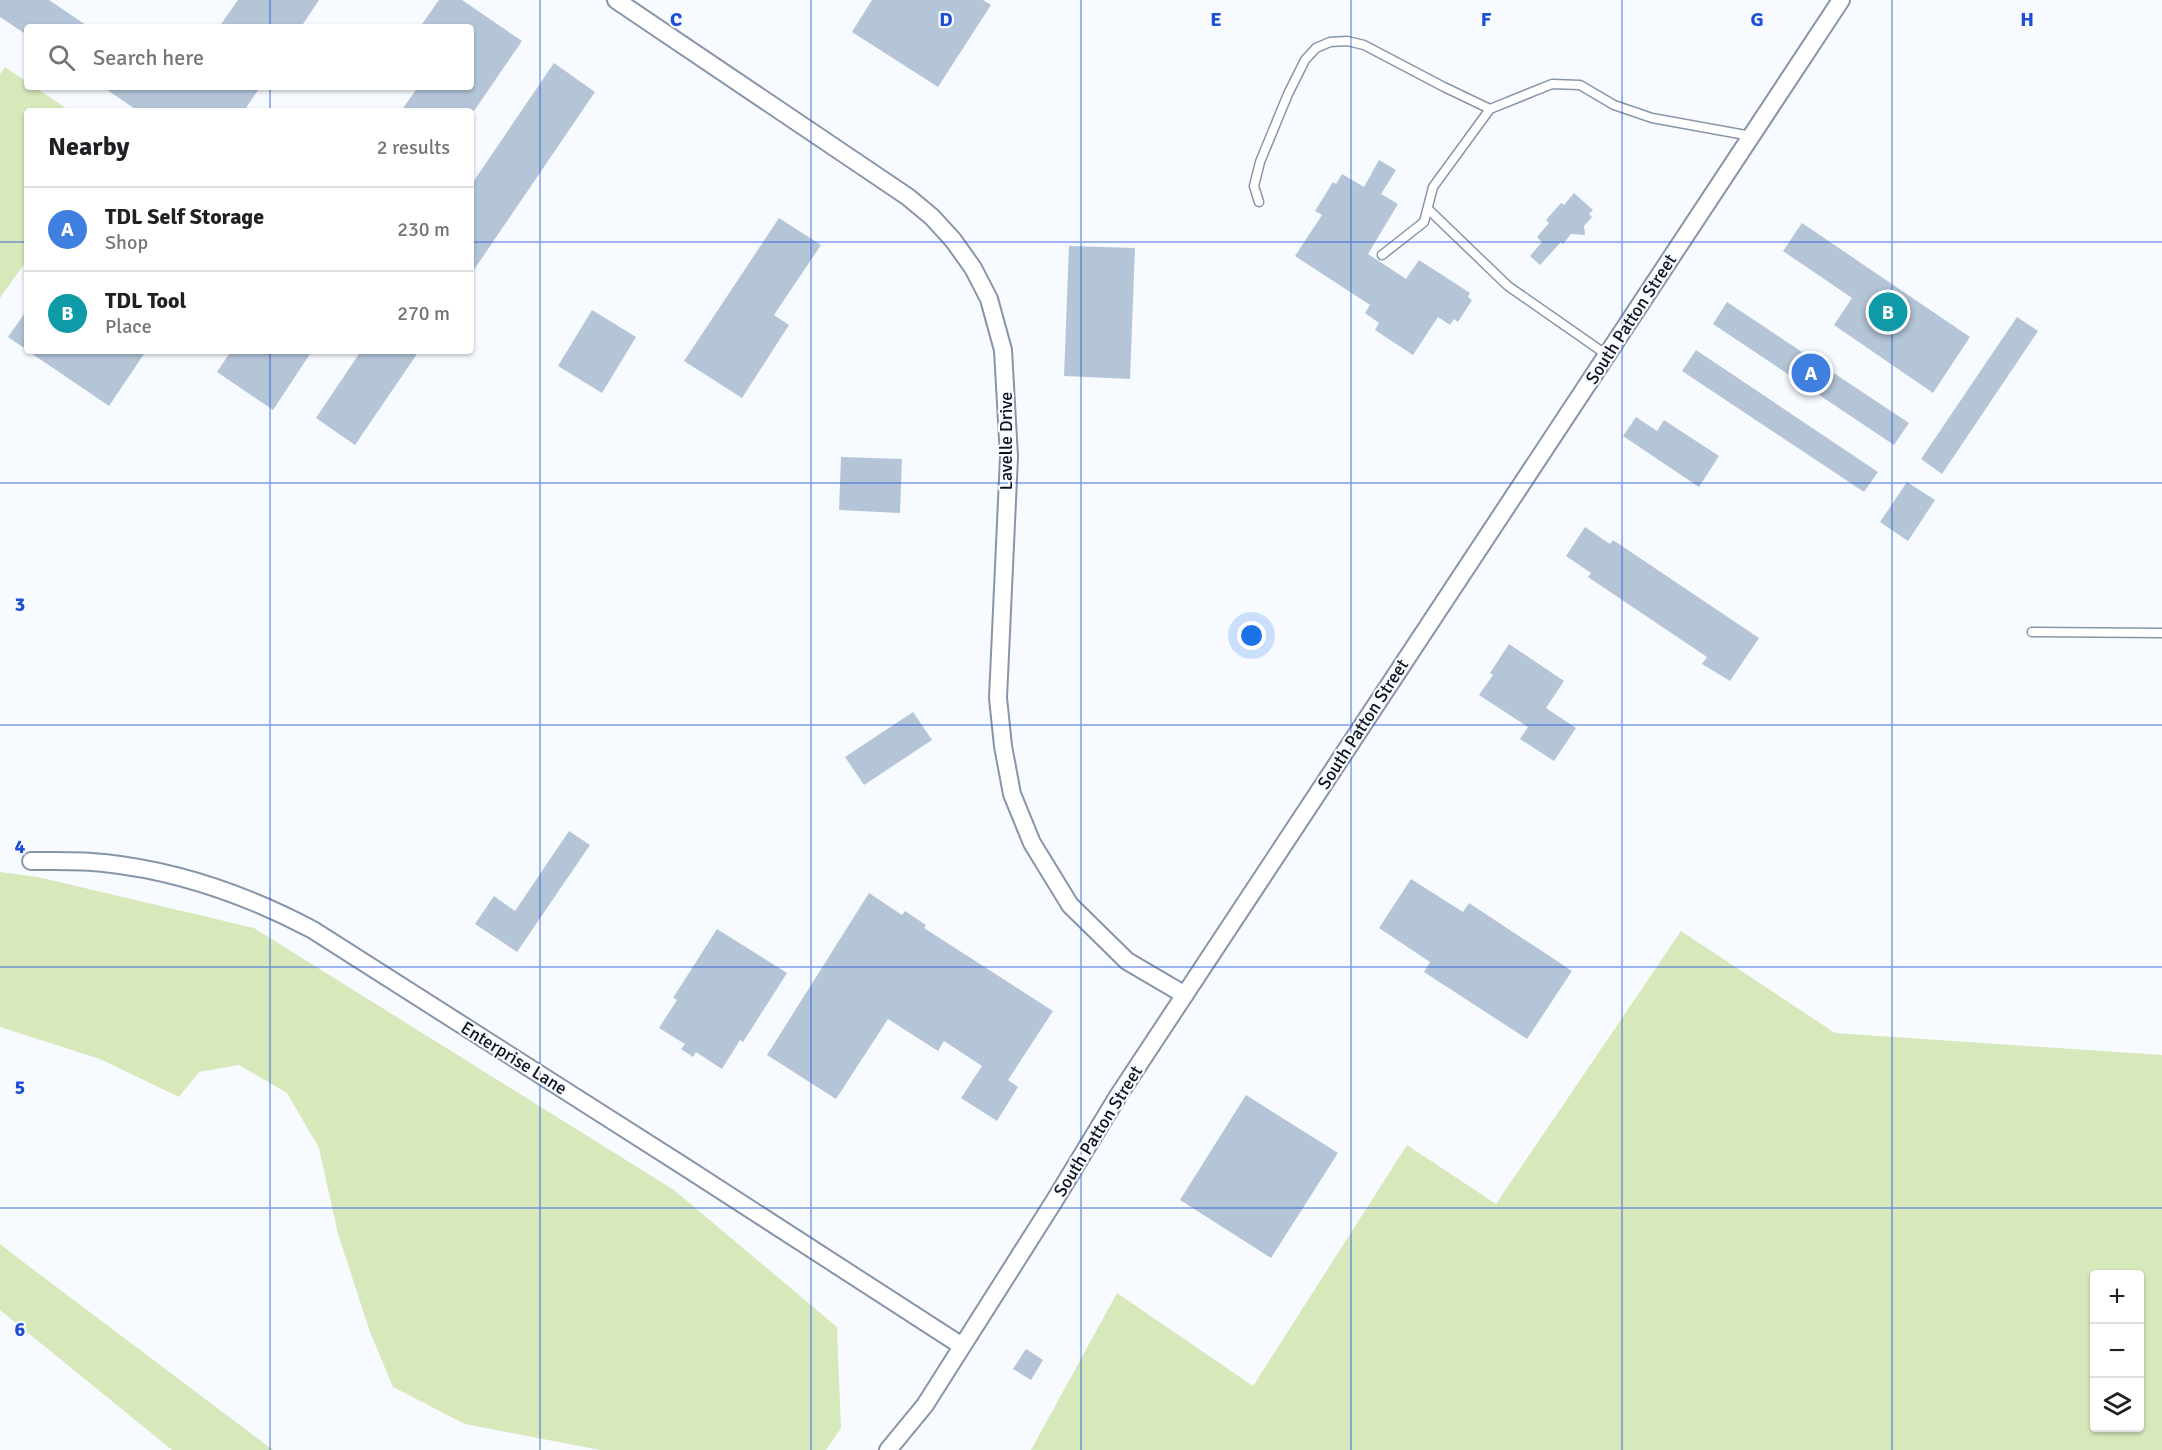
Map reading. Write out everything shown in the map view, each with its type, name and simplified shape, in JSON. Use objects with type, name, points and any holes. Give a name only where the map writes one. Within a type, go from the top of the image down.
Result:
[{"type":"street","name":"Lavelle Drive","points":[[616,0],[908,197],[932,217],[953,240],[973,268],[995,316],[1006,368],[1009,457],[998,698],[1003,746],[1012,794],[1032,843],[1070,905],[1127,961],[1185,995]]},
{"type":"street","name":"South Patton Street","points":[[888,1450],[925,1405],[1118,1096],[1841,0]]},
{"type":"street","name":"Enterprise Lane","points":[[31,861],[102,862],[146,868],[190,878],[276,910],[313,930],[962,1346]]},
{"type":"lane","points":[[1259,202],[1254,186],[1260,162],[1288,94],[1305,60],[1316,48],[1330,42],[1347,41],[1364,45],[1490,109]]},
{"type":"lane","points":[[1382,255],[1424,222],[1433,187],[1490,109],[1552,84],[1580,85],[1614,105],[1652,118],[1751,136]]},
{"type":"lane","points":[[1428,209],[1508,285],[1606,355]]},
{"type":"lane","points":[[2032,632],[2162,633]]},
{"type":"green space","points":[[5,67],[24,80],[24,90],[39,90],[66,108],[24,108],[24,264],[0,298],[0,74]]},
{"type":"green space","points":[[0,872],[38,877],[254,928],[674,1190],[837,1327],[841,1428],[826,1450],[600,1450],[465,1424],[393,1387],[370,1332],[338,1234],[319,1148],[287,1093],[239,1065],[199,1072],[179,1097],[100,1059],[0,1027]]},
{"type":"green space","points":[[1681,931],[1835,1033],[2162,1055],[2162,1450],[1031,1450],[1117,1293],[1253,1386],[1407,1145],[1496,1204]]},
{"type":"green space","points":[[0,1244],[273,1450],[172,1450],[0,1310]]},
{"type":"building","points":[[0,0],[49,0],[85,24],[24,24],[24,33],[0,17]]},
{"type":"building","points":[[238,0],[319,0],[303,24],[221,24]]},
{"type":"building","points":[[439,0],[462,0],[522,41],[474,111],[474,108],[403,108],[416,90],[474,90],[474,24],[422,24]]},
{"type":"building","points":[[872,0],[983,0],[991,5],[938,87],[852,32]]},
{"type":"building","points":[[554,63],[595,92],[474,270],[474,181]]},
{"type":"building","points":[[107,90],[258,90],[246,108],[134,108]]},
{"type":"building","points":[[1379,160],[1396,170],[1381,194],[1398,204],[1368,254],[1406,279],[1419,260],[1470,293],[1468,297],[1472,300],[1458,322],[1454,319],[1450,325],[1438,317],[1413,355],[1375,330],[1379,323],[1365,313],[1370,305],[1295,256],[1322,215],[1315,211],[1333,182],[1336,184],[1342,174],[1364,187]]},
{"type":"building","points":[[1574,193],[1593,210],[1589,214],[1592,217],[1584,226],[1585,235],[1571,234],[1540,265],[1530,256],[1542,242],[1537,237],[1549,223],[1546,220],[1561,203],[1564,205]]},
{"type":"building","points":[[779,218],[821,245],[774,315],[789,325],[742,398],[684,361]]},
{"type":"building","points":[[1802,223],[1970,337],[1933,393],[1834,325],[1852,298],[1783,251]]},
{"type":"building","points":[[1069,246],[1135,248],[1130,379],[1064,376]]},
{"type":"building","points":[[1727,302],[1909,423],[1894,445],[1713,324]]},
{"type":"building","points":[[592,310],[636,337],[602,393],[558,366]]},
{"type":"building","points":[[24,314],[24,348],[8,337]]},
{"type":"building","points":[[2017,317],[2038,331],[1942,474],[1921,459]]},
{"type":"building","points":[[1696,350],[1878,472],[1864,492],[1682,371]]},
{"type":"building","points":[[32,354],[144,354],[109,406]]},
{"type":"building","points":[[229,354],[310,354],[273,410],[217,372]]},
{"type":"building","points":[[359,354],[417,354],[355,445],[316,418]]},
{"type":"building","points":[[1636,417],[1657,431],[1664,420],[1719,456],[1699,487],[1623,436]]},
{"type":"building","points":[[841,457],[902,459],[900,513],[839,510]]},
{"type":"building","points":[[1907,482],[1935,500],[1908,541],[1880,522]]},
{"type":"building","points":[[1585,527],[1610,544],[1613,540],[1759,638],[1730,681],[1702,664],[1707,657],[1588,577],[1591,573],[1566,556]]},
{"type":"building","points":[[1509,644],[1564,681],[1546,708],[1576,728],[1554,761],[1520,739],[1528,727],[1479,695],[1493,675],[1490,673]]},
{"type":"building","points":[[913,712],[932,740],[864,785],[845,757]]},
{"type":"building","points":[[569,831],[590,845],[517,952],[475,924],[494,896],[515,911]]},
{"type":"building","points":[[1411,879],[1463,912],[1469,903],[1572,971],[1527,1039],[1424,972],[1430,962],[1379,928]]},
{"type":"building","points":[[869,893],[902,915],[905,911],[926,925],[924,928],[1053,1011],[1008,1080],[1018,1087],[997,1121],[961,1098],[982,1066],[944,1041],[938,1051],[888,1019],[836,1099],[767,1055]]},
{"type":"building","points":[[717,929],[787,973],[743,1042],[740,1040],[722,1069],[696,1052],[693,1057],[681,1049],[685,1044],[659,1028],[677,1000],[673,998]]},
{"type":"building","points":[[1246,1095],[1338,1153],[1271,1258],[1180,1200]]},
{"type":"building","points":[[1026,1349],[1043,1360],[1031,1380],[1013,1369]]},
{"type":"place","name":"TDL Tool","points":[[1888,312]]},
{"type":"place","name":"TDL Self Storage","points":[[1811,373]]}]
